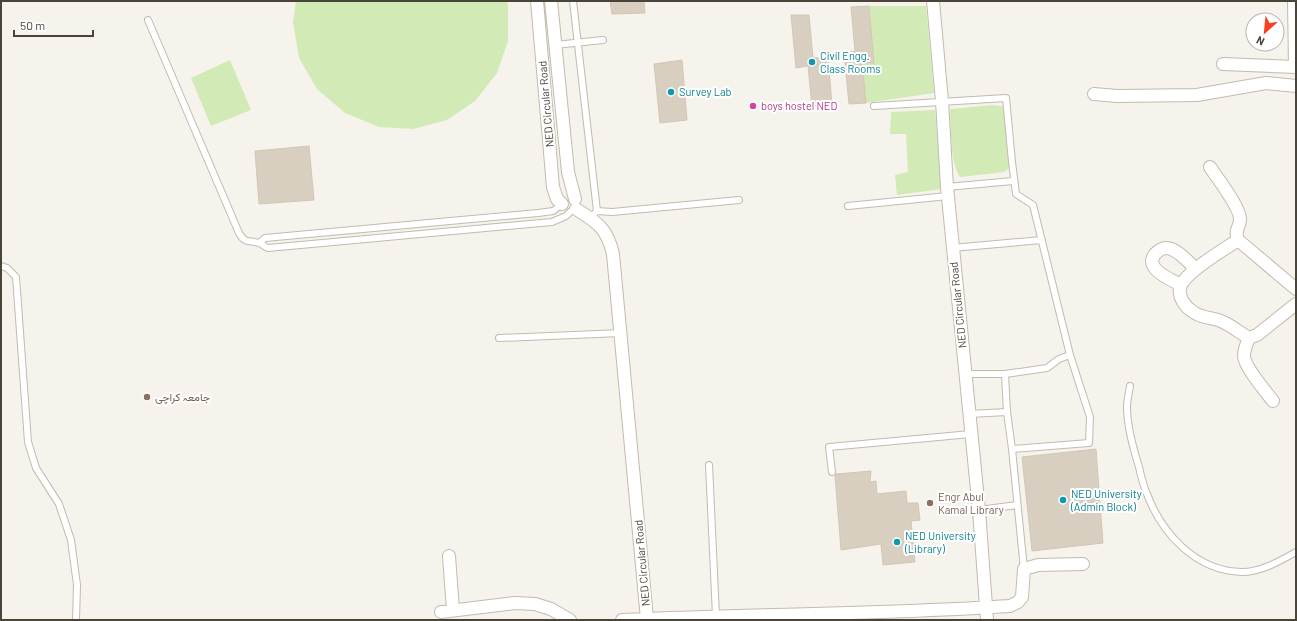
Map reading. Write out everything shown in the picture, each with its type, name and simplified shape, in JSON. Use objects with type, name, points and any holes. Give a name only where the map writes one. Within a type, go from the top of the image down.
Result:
[{"type":"street","name":"NED Circular Road","points":[[536,1],[553,187],[557,199],[594,215],[607,234],[613,254],[647,619],[716,616],[777,618],[987,614],[1018,602],[1022,597],[1024,569]]},
{"type":"street","name":"NED Circular Road","points":[[550,1],[571,206]]},
{"type":"street","name":"NED Circular Road","points":[[932,1],[942,101],[952,248],[966,374],[987,614]]},
{"type":"street","points":[[1223,64],[1296,67],[1294,1]]},
{"type":"street","points":[[1094,94],[1117,96],[1197,95],[1266,83],[1296,86]]},
{"type":"street","points":[[1210,167],[1238,211],[1240,219],[1236,234],[1238,240],[1296,289]]},
{"type":"street","points":[[1238,240],[1191,272],[1181,285],[1181,298],[1191,311],[1202,317],[1222,322],[1249,338]]},
{"type":"street","points":[[1181,285],[1166,277],[1154,268],[1153,259],[1155,255],[1166,248],[1172,250],[1179,254],[1196,269]]},
{"type":"street","points":[[1273,401],[1255,377],[1244,357],[1245,349],[1249,338],[1257,335],[1296,304]]},
{"type":"street","points":[[448,556],[447,611],[515,603],[535,604],[551,609],[570,620]]},
{"type":"street","points":[[1024,569],[1038,565],[1084,564]]},
{"type":"street","points":[[622,620],[647,619]]},
{"type":"lane","points":[[573,1],[594,215],[739,200]]},
{"type":"lane","points":[[148,20],[239,233],[242,239],[248,242],[259,243],[268,248],[543,223],[558,220],[571,206]]},
{"type":"lane","points":[[554,45],[603,40]]},
{"type":"lane","points":[[874,106],[1006,98],[1013,181],[1016,194],[1033,206],[1070,355],[1090,417],[1089,443],[1012,449]]},
{"type":"lane","points":[[848,206],[1013,181]]},
{"type":"lane","points":[[259,243],[265,238],[538,213],[571,206]]},
{"type":"lane","points":[[952,248],[1042,240]]},
{"type":"lane","points":[[1,266],[7,268],[16,277],[28,442],[36,468],[59,504],[71,540],[77,585],[76,620]]},
{"type":"lane","points":[[499,338],[621,333]]},
{"type":"lane","points":[[966,374],[1005,374],[1047,368],[1059,359],[1070,355]]},
{"type":"lane","points":[[1005,374],[1007,412],[1024,569]]},
{"type":"lane","points":[[1130,386],[1127,406],[1128,425],[1147,494],[1171,536],[1185,551],[1204,563],[1225,571],[1244,572],[1278,562],[1296,552]]},
{"type":"lane","points":[[969,414],[1007,412]]},
{"type":"lane","points":[[832,472],[829,447],[971,434]]},
{"type":"lane","points":[[709,465],[716,616]]},
{"type":"lane","points":[[979,510],[1017,505]]},
{"type":"green space","points":[[296,1],[507,1],[508,41],[497,73],[475,101],[447,120],[413,129],[379,127],[345,113],[317,89],[299,58],[293,22]]},
{"type":"green space","points":[[869,6],[926,6],[934,93],[866,103],[862,63],[874,63]]},
{"type":"green space","points":[[230,60],[251,110],[211,126],[191,78]]},
{"type":"green space","points":[[993,105],[1007,107],[1013,165],[1004,172],[960,177],[954,163],[950,109]]},
{"type":"green space","points":[[935,110],[942,189],[897,195],[895,175],[908,172],[906,134],[890,134],[891,112]]},
{"type":"building","points":[[610,1],[644,1],[645,13],[612,14]]},
{"type":"building","points":[[869,6],[874,63],[862,63],[866,103],[849,104],[844,53],[855,51],[851,7]]},
{"type":"building","name":"Civil Engg. Class Rooms","points":[[791,15],[809,15],[813,58],[828,57],[832,105],[812,107],[808,66],[796,68]]},
{"type":"building","name":"Survey Lab","points":[[682,60],[687,120],[660,123],[654,64]]},
{"type":"building","points":[[309,146],[314,200],[259,204],[255,151]]},
{"type":"building","name":"NED University (Admin Block)","points":[[1096,449],[1103,543],[1032,551],[1022,457]]},
{"type":"building","points":[[871,471],[870,482],[876,481],[877,494],[906,491],[907,503],[918,503],[920,520],[911,521],[915,562],[883,565],[881,544],[841,550],[835,476],[836,474]]},
{"type":"place","name":"Civil Engg. Class Rooms","points":[[812,62]]},
{"type":"place","name":"Survey Lab","points":[[671,92]]},
{"type":"place","name":"boys hostel NED","points":[[753,106]]},
{"type":"place","name":"جامعہ کراچی","points":[[147,397]]},
{"type":"place","name":"NED University (Admin Block)","points":[[1063,500]]},
{"type":"place","name":"Engr Abul Kamal Library","points":[[930,503]]},
{"type":"place","name":"NED University (Library)","points":[[897,542]]}]
